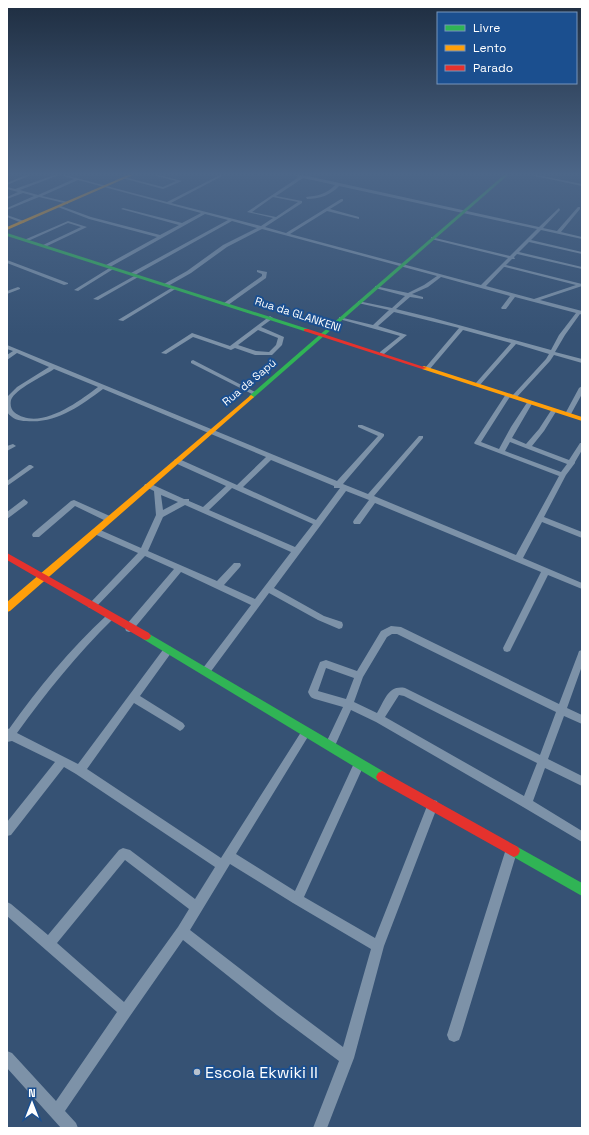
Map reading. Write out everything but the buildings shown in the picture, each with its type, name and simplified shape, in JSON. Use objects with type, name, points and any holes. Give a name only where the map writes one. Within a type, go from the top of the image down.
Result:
[{"type":"street","points":[[26,240],[54,228]]},
{"type":"street","points":[[45,246],[83,228]]},
{"type":"street","points":[[128,228],[162,237]]},
{"type":"street","points":[[76,290],[110,267],[179,228]]},
{"type":"street","points":[[96,299],[218,228]]},
{"type":"street","points":[[166,285],[189,272],[225,246],[261,228],[581,312],[562,335],[553,352],[511,396],[476,441],[563,475]]},
{"type":"street","points":[[287,234],[297,228]]},
{"type":"street","name":"Rua da Sapú","points":[[7,608],[445,228]]},
{"type":"street","points":[[535,228],[582,238]]},
{"type":"street","points":[[558,233],[562,228]]},
{"type":"street","points":[[483,286],[513,258],[540,229]]},
{"type":"street","name":"Rua da GLANKENI","points":[[7,234],[382,353],[582,419]]},
{"type":"street","points":[[433,238],[513,258]]},
{"type":"street","points":[[529,241],[582,253]]},
{"type":"street","points":[[517,253],[582,268]]},
{"type":"street","points":[[7,261],[66,284]]},
{"type":"street","points":[[505,266],[582,285]]},
{"type":"street","points":[[226,304],[264,277],[265,273],[259,271]]},
{"type":"street","points":[[374,327],[409,295],[441,275]]},
{"type":"street","points":[[536,300],[582,285]]},
{"type":"street","points":[[377,287],[421,298]]},
{"type":"street","points":[[7,293],[18,288]]},
{"type":"street","points":[[121,320],[175,288]]},
{"type":"street","points":[[504,308],[514,294]]},
{"type":"street","points":[[360,302],[553,352],[582,361]]},
{"type":"street","points":[[164,354],[192,335],[228,348],[234,346],[270,318]]},
{"type":"street","points":[[341,318],[404,336],[382,353]]},
{"type":"street","points":[[234,346],[255,352],[270,354],[279,345],[281,337],[258,328]]},
{"type":"street","points":[[427,369],[462,328]]},
{"type":"street","points":[[477,385],[514,343]]},
{"type":"street","points":[[7,347],[103,386],[340,487],[582,586]]},
{"type":"street","points":[[7,358],[17,351]]},
{"type":"street","points":[[193,362],[212,370],[232,384],[254,393]]},
{"type":"street","points":[[54,366],[11,396],[7,406],[10,413],[19,419],[31,421],[47,419],[72,408],[103,386]]},
{"type":"street","points":[[568,414],[582,388]]},
{"type":"street","points":[[501,452],[530,402]]},
{"type":"street","points":[[528,446],[542,430],[554,410]]},
{"type":"street","points":[[206,671],[318,523],[340,487],[382,435],[360,426]]},
{"type":"street","points":[[357,522],[371,499],[421,437]]},
{"type":"street","points":[[508,439],[572,463]]},
{"type":"street","points":[[518,560],[539,518],[582,445]]},
{"type":"street","points":[[238,488],[270,457]]},
{"type":"street","points":[[177,461],[318,523]]},
{"type":"street","points":[[7,484],[31,467]]},
{"type":"street","points":[[204,510],[231,485]]},
{"type":"street","points":[[148,486],[296,551]]},
{"type":"street","points":[[92,606],[143,553],[160,515],[157,490]]},
{"type":"street","points":[[7,516],[24,502]]},
{"type":"street","points":[[160,515],[186,502]]},
{"type":"street","points":[[36,534],[74,503],[109,519]]},
{"type":"street","points":[[539,518],[582,535]]},
{"type":"street","points":[[96,531],[179,569],[219,585],[257,604]]},
{"type":"street","points":[[7,556],[129,628],[206,671],[359,764],[433,805],[512,852],[582,890]]},
{"type":"street","points":[[219,585],[237,565]]},
{"type":"street","points":[[129,628],[179,569]]},
{"type":"street","points":[[507,648],[546,571]]},
{"type":"street","points":[[269,589],[321,618],[339,625]]},
{"type":"street","points":[[110,617],[85,641],[8,735],[80,770],[226,861],[297,899],[378,946]]},
{"type":"street","points":[[330,746],[349,704],[359,676],[384,634],[391,630],[398,630],[582,720]]},
{"type":"street","points":[[80,770],[168,650]]},
{"type":"street","points":[[528,803],[582,654]]},
{"type":"street","points":[[359,676],[326,664],[323,665],[313,689],[315,695],[349,704],[379,719],[528,803],[582,837]]},
{"type":"street","points":[[379,719],[394,693],[398,691],[405,692],[582,781]]},
{"type":"street","points":[[134,698],[180,726]]},
{"type":"street","points":[[57,1111],[182,931],[306,732]]},
{"type":"street","points":[[7,831],[62,761]]},
{"type":"street","points":[[297,899],[359,764]]},
{"type":"street","points":[[320,1128],[347,1058],[378,946],[433,805]]},
{"type":"street","points":[[454,1035],[512,852]]},
{"type":"street","points":[[49,943],[123,854],[126,854],[197,908]]},
{"type":"street","points":[[7,908],[49,943],[125,1011]]},
{"type":"street","points":[[182,931],[282,1010],[347,1058]]},
{"type":"street","points":[[7,1058],[57,1111],[70,1128]]},
{"type":"traffic: fast","points":[[251,397],[445,228]]},
{"type":"traffic: fast","points":[[7,234],[306,330]]},
{"type":"traffic: fast","points":[[146,636],[382,777]]},
{"type":"traffic: fast","points":[[514,851],[582,890]]},
{"type":"traffic: slow","points":[[424,368],[582,419]]},
{"type":"traffic: slow","points":[[7,608],[251,397]]},
{"type":"traffic: jam","points":[[306,330],[424,368]]},
{"type":"traffic: jam","points":[[7,556],[146,636]]},
{"type":"traffic: jam","points":[[382,777],[514,851]]},
{"type":"place","name":"Escola Ekwiki II","points":[[197,1072]]}]
